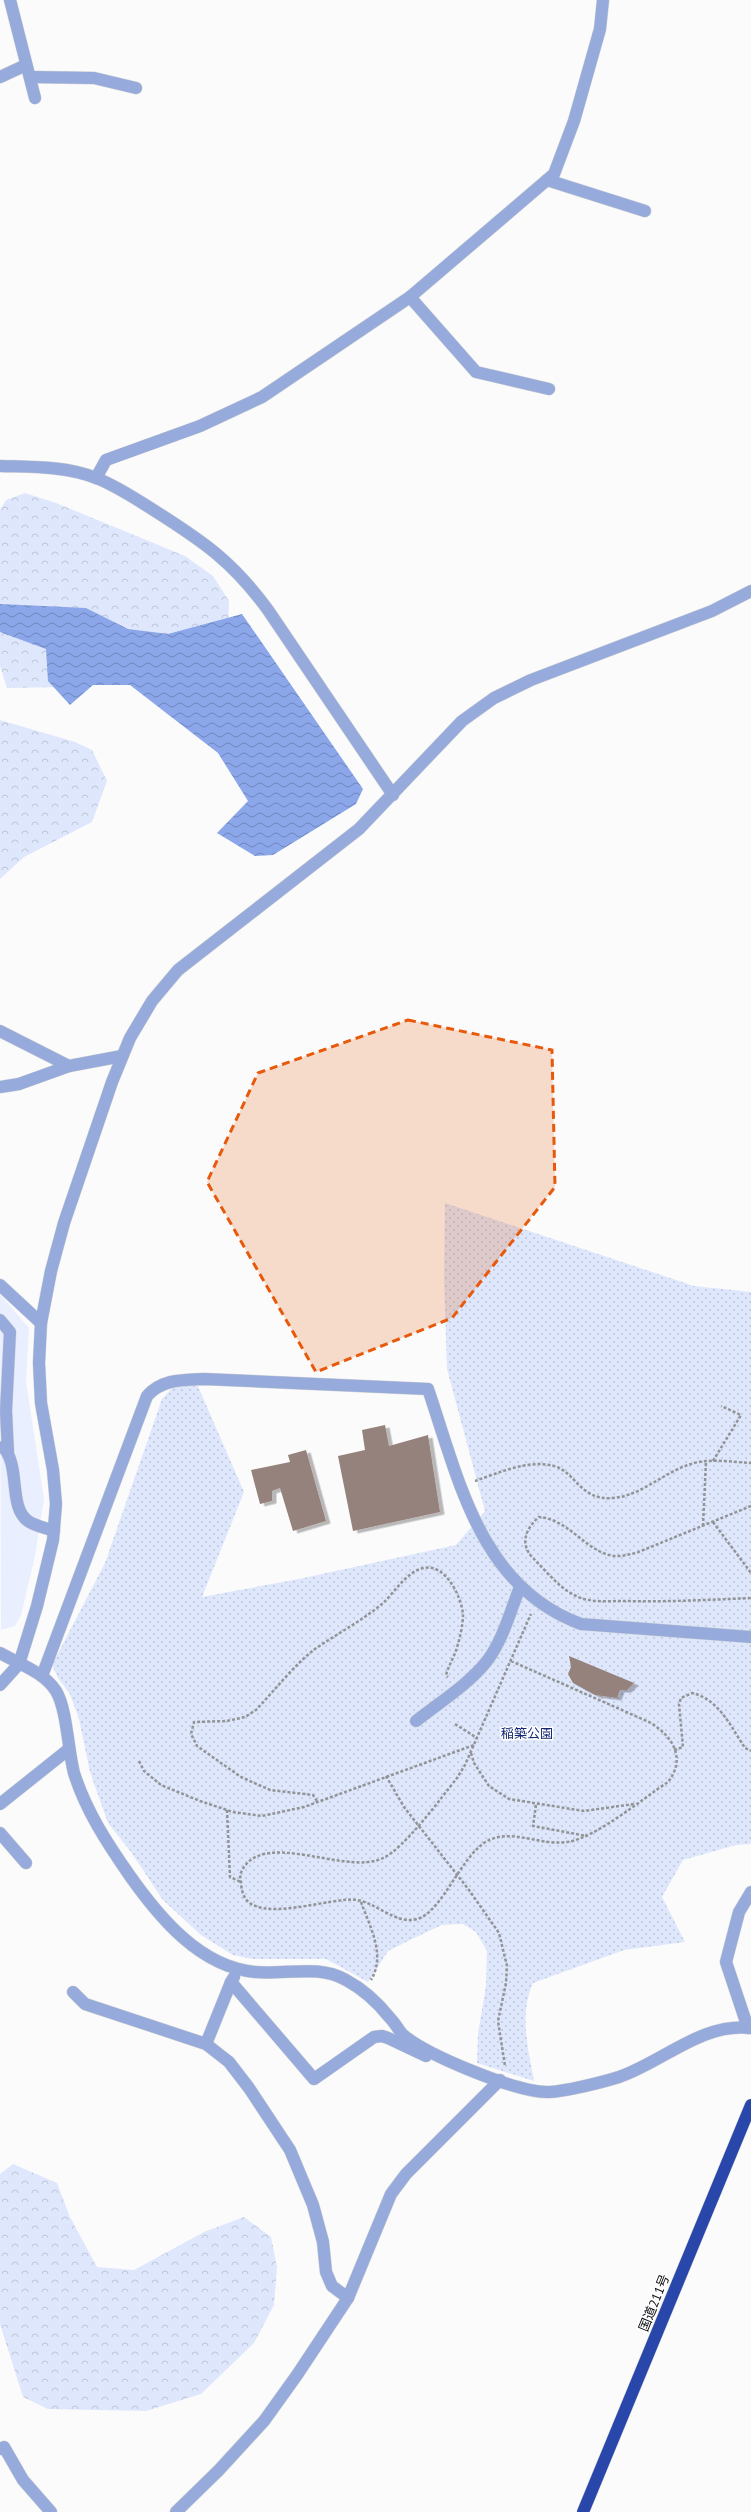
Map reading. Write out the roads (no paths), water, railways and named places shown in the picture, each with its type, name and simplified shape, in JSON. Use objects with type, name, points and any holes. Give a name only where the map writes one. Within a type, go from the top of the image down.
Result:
[{"type":"highway","name":"国道211号","points":[[584,2512],[748,2118],[751,2105]]},
{"type":"street","points":[[10,0],[35,98]]},
{"type":"street","points":[[96,478],[106,460],[200,426],[262,397],[410,297],[554,174],[574,120],[600,29],[603,0]]},
{"type":"street","points":[[0,77],[26,65]]},
{"type":"street","points":[[30,77],[94,78],[136,88]]},
{"type":"street","points":[[546,180],[645,211]]},
{"type":"street","points":[[410,297],[476,372],[549,388]]},
{"type":"street","points":[[0,466],[72,471],[96,478],[126,493],[183,528],[220,555],[246,580],[393,794]]},
{"type":"street","points":[[0,1685],[19,1664],[37,1606],[54,1531],[56,1504],[53,1470],[41,1403],[39,1363],[41,1323],[51,1271],[64,1223],[122,1056],[130,1038],[152,1001],[178,970],[359,829],[462,721],[494,698],[531,680],[712,611],[751,591]]},
{"type":"street","points":[[0,1031],[69,1066]]},
{"type":"street","points":[[0,1087],[19,1084],[69,1066],[122,1056]]},
{"type":"street","points":[[0,1285],[41,1323]]},
{"type":"street","points":[[0,1320],[10,1332],[4,1449],[21,1514],[28,1522],[54,1531]]},
{"type":"street","points":[[42,1676],[147,1396],[155,1387],[175,1380],[204,1379],[428,1389],[467,1505],[496,1559],[520,1587],[538,1603],[561,1617],[581,1624],[751,1637]]},
{"type":"street","points":[[416,1721],[458,1688],[486,1661],[498,1642],[520,1587]]},
{"type":"street","points":[[0,1653],[42,1676],[58,1693],[74,1772],[90,1815],[151,1905],[175,1931],[210,1957],[237,1968],[254,1972],[316,1970],[333,1973],[365,1992],[390,2017],[401,2033],[421,2047],[451,2061],[531,2090],[549,2092],[620,2077],[711,2032],[738,2026],[750,2028],[726,1962],[739,1912],[751,1892]]},
{"type":"street","points":[[0,1804],[69,1749]]},
{"type":"street","points":[[0,1833],[26,1863]]},
{"type":"street","points":[[206,2044],[237,1968]]},
{"type":"street","points":[[231,1982],[314,2079],[374,2037],[382,2036],[428,2057],[451,2061]]},
{"type":"street","points":[[73,1992],[85,2004],[206,2044],[228,2062],[249,2088],[290,2150],[313,2205],[323,2242],[326,2272],[332,2286],[348,2298]]},
{"type":"street","points":[[176,2512],[220,2470],[264,2421],[348,2298],[391,2194],[406,2174],[504,2081]]},
{"type":"street","points":[[0,2449],[4,2447],[23,2480],[51,2512]]},
{"type":"water","points":[[0,604],[86,608],[128,629],[168,634],[242,614],[363,789],[356,804],[273,855],[255,856],[217,833],[248,801],[218,753],[130,685],[93,685],[70,705],[48,681],[46,649],[0,632]]},
{"type":"park label","name":"稲築公園","points":[[527,1733]]}]
